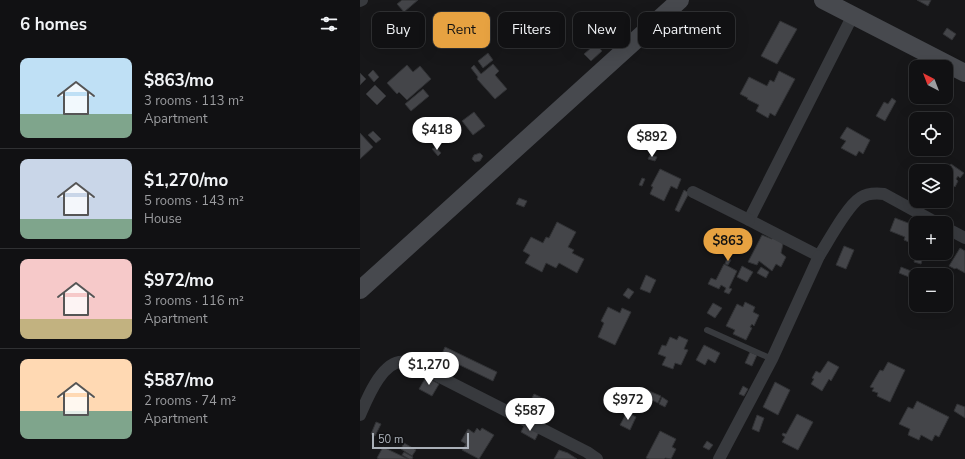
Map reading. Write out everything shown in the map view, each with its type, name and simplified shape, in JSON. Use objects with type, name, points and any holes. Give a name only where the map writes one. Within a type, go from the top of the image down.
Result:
[{"type":"street","points":[[360,290],[680,0]]},
{"type":"street","points":[[824,0],[965,73]]},
{"type":"street","points":[[749,220],[853,15]]},
{"type":"street","points":[[693,192],[819,256]]},
{"type":"street","points":[[719,459],[772,358],[819,256],[852,204],[861,197],[884,194],[924,216]]},
{"type":"street","points":[[953,232],[965,238]]},
{"type":"street","points":[[360,415],[375,384],[393,364],[404,362],[440,378],[587,452],[597,459]]},
{"type":"lane","points":[[707,330],[772,358]]},
{"type":"building","points":[[402,0],[418,0],[404,12],[397,4]]},
{"type":"building","points":[[917,0],[931,0],[928,6]]},
{"type":"building","points":[[780,21],[797,29],[777,64],[761,56]]},
{"type":"building","points":[[947,28],[956,34],[952,40],[943,34]]},
{"type":"building","points":[[591,48],[599,48],[602,51],[591,61],[584,54]]},
{"type":"building","points":[[488,53],[493,60],[483,68],[478,61]]},
{"type":"building","points":[[493,64],[499,71],[495,75],[507,89],[495,99],[477,79],[478,77],[471,68],[474,65],[481,74]]},
{"type":"building","points":[[407,65],[413,72],[420,66],[431,79],[407,100],[399,92],[397,94],[387,83]]},
{"type":"building","points":[[373,70],[379,77],[374,82],[368,75]]},
{"type":"building","points":[[779,71],[795,79],[775,116],[770,113],[768,118],[756,111],[759,105],[740,94],[749,77],[767,86],[770,80],[774,82]]},
{"type":"building","points":[[360,73],[366,79],[360,85]]},
{"type":"building","points":[[375,85],[386,96],[377,105],[366,94]]},
{"type":"building","points":[[423,89],[429,96],[411,111],[405,104]]},
{"type":"building","points":[[892,98],[896,101],[885,121],[876,116],[884,102],[888,104]]},
{"type":"building","points":[[474,112],[485,126],[473,135],[462,121]]},
{"type":"building","points":[[847,127],[870,140],[863,154],[859,151],[856,156],[841,148],[846,141],[840,138]]},
{"type":"building","points":[[373,131],[381,139],[376,143],[368,135]]},
{"type":"building","points":[[360,133],[373,147],[360,159]]},
{"type":"building","points":[[436,147],[441,153],[438,156],[432,149]]},
{"type":"building","points":[[480,153],[483,156],[480,161],[475,162],[472,159],[474,155]]},
{"type":"building","points":[[650,155],[657,157],[655,161],[648,159]]},
{"type":"building","points":[[953,165],[964,173],[960,178],[958,176],[956,179],[958,181],[955,187],[953,185]]},
{"type":"building","points":[[660,169],[681,179],[677,189],[671,186],[664,201],[650,194],[653,187],[651,186]]},
{"type":"building","points":[[642,178],[645,179],[642,186],[639,185]]},
{"type":"building","points":[[684,190],[689,193],[679,212],[675,210]]},
{"type":"building","points":[[519,198],[527,201],[524,207],[516,204]]},
{"type":"building","points":[[895,218],[909,223],[909,242],[904,240],[905,237],[890,231]]},
{"type":"building","points":[[557,222],[576,232],[568,247],[574,250],[572,253],[584,259],[577,273],[559,263],[556,268],[546,263],[542,272],[525,263],[530,255],[523,251],[531,237],[543,243],[546,237],[549,238]]},
{"type":"building","points":[[762,235],[772,239],[774,237],[783,244],[781,253],[786,257],[781,267],[776,264],[772,271],[759,261],[757,265],[748,262]]},
{"type":"building","points":[[844,246],[854,250],[846,269],[836,265]]},
{"type":"building","points":[[960,248],[965,251],[965,273],[949,266]]},
{"type":"building","points":[[727,258],[731,260],[728,265],[725,264]]},
{"type":"building","points":[[915,260],[922,260],[921,264],[914,262]]},
{"type":"building","points":[[724,264],[737,271],[729,288],[732,289],[729,294],[724,292],[726,288],[721,285],[719,289],[708,284],[711,278],[716,280]]},
{"type":"building","points":[[742,266],[753,272],[747,282],[737,277]]},
{"type":"building","points":[[761,267],[769,272],[766,278],[757,273]]},
{"type":"building","points":[[901,267],[909,270],[909,277],[899,273]]},
{"type":"building","points":[[646,275],[656,280],[650,293],[640,289]]},
{"type":"building","points":[[628,288],[634,292],[629,299],[623,295]]},
{"type":"building","points":[[745,302],[755,307],[753,312],[759,315],[754,326],[752,324],[750,327],[752,328],[746,340],[733,334],[735,330],[726,326],[737,304],[743,307]]},
{"type":"building","points":[[713,303],[722,308],[715,318],[707,313]]},
{"type":"building","points":[[608,307],[620,313],[622,308],[631,312],[615,345],[598,337],[604,323],[601,321]]},
{"type":"building","points":[[679,336],[688,340],[684,349],[688,350],[681,365],[675,363],[673,369],[662,365],[666,357],[658,354],[662,345],[666,346],[670,337],[677,340]]},
{"type":"building","points":[[704,345],[720,353],[715,363],[708,359],[705,365],[696,360]]},
{"type":"building","points":[[445,347],[497,372],[493,381],[441,356]]},
{"type":"building","points":[[750,352],[757,355],[752,366],[745,363]]},
{"type":"building","points":[[828,361],[839,367],[831,381],[829,379],[822,391],[811,384],[814,379],[812,378],[816,371],[820,373]]},
{"type":"building","points":[[888,362],[905,370],[890,402],[877,396],[878,393],[872,391],[874,388],[870,387],[880,370],[883,371]]},
{"type":"building","points":[[426,377],[439,384],[432,396],[419,389]]},
{"type":"building","points":[[775,382],[790,390],[778,415],[763,407]]},
{"type":"building","points":[[743,386],[748,389],[744,396],[739,394]]},
{"type":"building","points":[[649,391],[661,396],[658,403],[646,397]]},
{"type":"building","points":[[534,394],[553,403],[550,411],[530,402]]},
{"type":"building","points":[[621,397],[627,400],[622,410],[616,407]]},
{"type":"building","points":[[662,397],[668,401],[665,407],[659,404]]},
{"type":"building","points":[[627,399],[632,401],[628,410],[623,408]]},
{"type":"building","points":[[917,401],[949,417],[939,437],[935,435],[932,441],[921,435],[919,440],[908,435],[910,429],[899,424],[908,407],[913,409]]},
{"type":"building","points":[[957,404],[965,407],[965,418],[954,411]]},
{"type":"building","points":[[627,412],[636,417],[630,430],[620,425]]},
{"type":"building","points":[[797,414],[813,422],[798,450],[782,442],[785,437],[782,435],[783,433],[786,434]]},
{"type":"building","points":[[757,415],[764,418],[759,432],[752,429]]},
{"type":"building","points":[[376,422],[381,424],[375,436],[371,434]]},
{"type":"building","points":[[525,424],[539,432],[535,440],[521,432]]},
{"type":"building","points":[[477,428],[480,431],[482,428],[494,435],[479,459],[462,450],[466,444],[461,441],[468,429],[474,433]]},
{"type":"building","points":[[660,431],[676,439],[672,447],[676,449],[671,459],[646,458]]},
{"type":"building","points":[[707,441],[713,445],[709,450],[703,447]]},
{"type":"building","points":[[404,443],[416,450],[412,456],[401,449]]},
{"type":"building","points":[[383,447],[408,459],[379,459],[377,458]]},
{"type":"building","points":[[559,450],[568,453],[577,459],[554,459]]},
{"type":"building","points":[[404,452],[413,457],[412,459],[402,455]]}]
